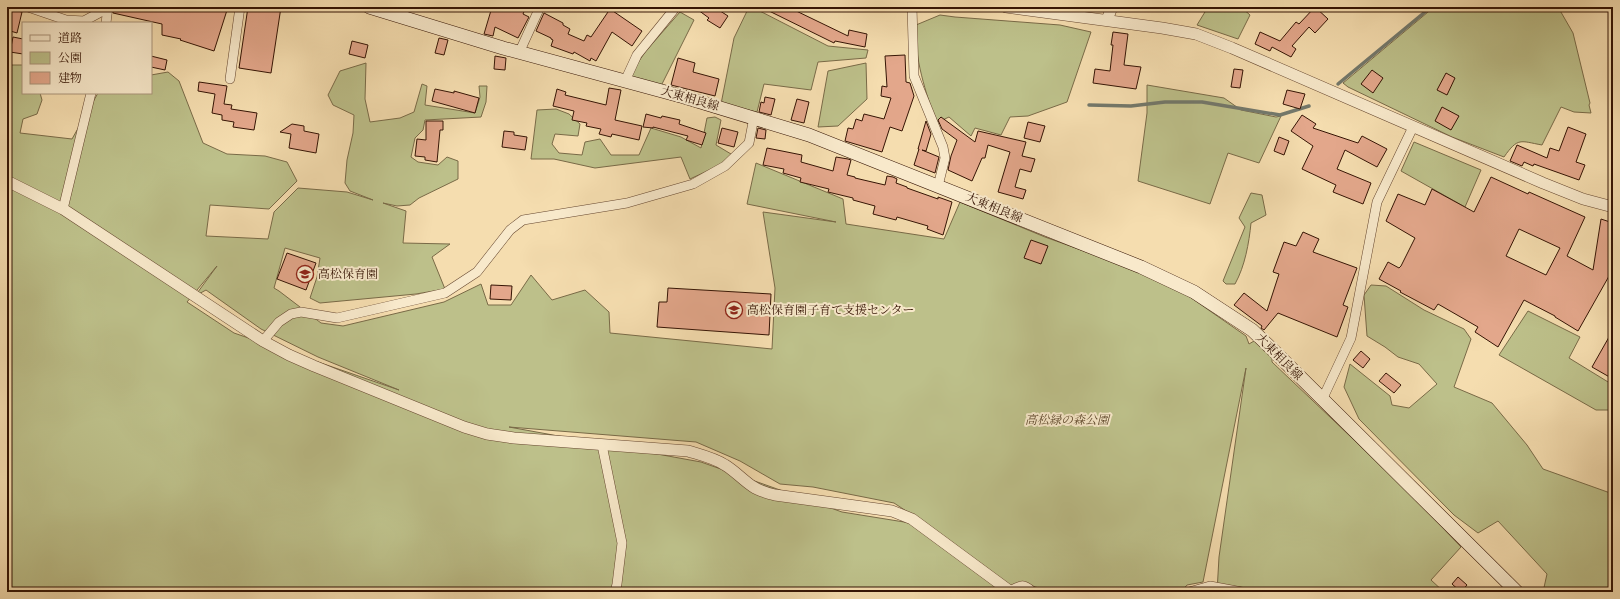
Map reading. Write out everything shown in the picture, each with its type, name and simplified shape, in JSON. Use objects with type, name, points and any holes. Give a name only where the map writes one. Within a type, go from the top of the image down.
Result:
[{"type":"main road","name":"大東相良線","points":[[369,7],[519,53],[754,117],[809,135],[1141,267],[1194,292],[1252,330],[1517,592]]},
{"type":"street","points":[[28,7],[66,20],[84,21],[108,8]]},
{"type":"street","points":[[230,79],[240,7]]},
{"type":"street","points":[[519,53],[540,7]]},
{"type":"street","points":[[625,81],[637,55],[676,7]]},
{"type":"street","points":[[912,7],[914,76],[943,147],[945,158],[938,186]]},
{"type":"street","points":[[1006,7],[1107,20],[1196,34],[1232,48],[1543,183],[1583,199],[1613,207]]},
{"type":"street","points":[[1107,20],[1112,7]]},
{"type":"street","points":[[106,22],[108,8]]},
{"type":"street","points":[[63,209],[91,94]]},
{"type":"street","points":[[263,341],[279,322],[291,314],[301,312],[337,318],[445,294],[477,272],[510,230],[523,220],[627,203],[693,184],[725,166],[749,143],[754,117]]},
{"type":"street","points":[[1322,400],[1351,338],[1377,202],[1413,127]]},
{"type":"street","points":[[7,181],[63,209],[263,341],[289,355],[464,427],[487,434],[514,438],[688,451],[707,456],[737,472],[752,486],[761,491],[775,495],[892,511],[912,519],[1010,591],[1020,585],[1026,586],[1033,592]]},
{"type":"street","points":[[602,445],[622,543],[615,592]]},
{"type":"street","points":[[1189,592],[1210,586],[1242,592]]},
{"type":"green space","points":[[749,7],[752,7],[828,46],[868,50],[866,58],[818,62],[811,90],[764,84],[757,112],[721,104],[734,38]]},
{"type":"green space","points":[[1208,7],[1241,7],[1250,15],[1238,39],[1197,25]]},
{"type":"green space","points":[[1434,7],[1558,7],[1573,33],[1590,103],[1591,113],[1574,112],[1561,107],[1542,145],[1529,142],[1516,143],[1504,157],[1452,137],[1348,87],[1343,83]]},
{"type":"green space","points":[[680,12],[694,20],[660,88],[628,78],[645,52]]},
{"type":"green space","points":[[940,15],[1060,25],[1091,32],[1067,102],[1028,116],[1010,117],[1001,135],[975,128],[971,136],[949,117],[936,123],[919,63],[916,25]]},
{"type":"green space","name":"高松緑の森公園","points":[[366,63],[365,99],[370,122],[400,118],[414,112],[422,84],[427,86],[425,105],[475,113],[480,97],[479,86],[487,86],[486,102],[481,117],[425,120],[423,130],[415,138],[411,157],[418,162],[438,165],[447,157],[458,161],[458,179],[419,198],[410,205],[397,206],[383,203],[406,211],[403,243],[450,244],[432,257],[445,289],[416,294],[320,303],[310,298],[317,277],[320,258],[285,248],[274,288],[321,323],[343,326],[444,302],[481,284],[488,305],[511,305],[531,275],[552,300],[585,290],[609,312],[610,333],[772,349],[775,288],[763,212],[836,222],[747,204],[756,163],[843,199],[846,224],[944,239],[960,202],[1045,237],[1134,269],[1187,295],[1246,336],[1249,344],[1254,341],[1272,353],[1272,362],[1410,493],[1461,547],[1431,580],[1444,592],[1217,592],[1219,557],[1246,368],[1203,582],[1187,585],[1181,592],[1043,592],[1039,588],[1032,586],[1033,592],[7,592],[7,65],[22,65],[22,94],[40,94],[42,100],[37,114],[23,119],[20,133],[72,139],[97,94],[152,94],[152,75],[168,72],[179,81],[203,143],[227,154],[265,156],[287,162],[297,181],[269,209],[210,205],[206,236],[268,239],[274,212],[298,188],[347,192],[373,200],[350,191],[345,183],[347,160],[353,133],[354,115],[333,105],[328,95],[340,71]],"holes":[[[217,266],[195,296],[206,290],[261,329],[318,357],[399,390],[234,333],[187,302]],[[509,427],[696,442],[740,461],[780,484],[813,487],[894,503],[929,526],[842,512],[701,462]]]},
{"type":"green space","points":[[866,63],[867,99],[838,126],[818,127],[828,71]]},
{"type":"green space","points":[[1147,85],[1224,98],[1241,110],[1276,117],[1281,116],[1259,163],[1228,153],[1210,204],[1138,181],[1147,113]]},
{"type":"green space","points":[[556,109],[569,114],[580,124],[578,136],[555,134],[552,144],[559,153],[582,155],[585,142],[600,139],[611,155],[639,155],[651,128],[681,137],[701,148],[707,118],[715,117],[721,120],[716,145],[731,154],[720,165],[690,179],[681,157],[595,168],[554,159],[531,159],[537,110]]},
{"type":"green space","points":[[1414,142],[1481,170],[1465,207],[1401,171]]},
{"type":"green space","points":[[1251,193],[1262,195],[1266,215],[1251,223],[1246,254],[1241,270],[1235,284],[1226,284],[1223,281],[1245,227],[1239,218]]},
{"type":"green space","points":[[1371,285],[1386,286],[1424,310],[1464,329],[1471,339],[1454,387],[1492,403],[1527,445],[1543,469],[1613,494],[1613,592],[1543,592],[1547,574],[1498,521],[1478,533],[1454,515],[1359,419],[1344,387],[1350,364],[1390,396],[1392,405],[1409,408],[1437,384],[1419,364],[1398,357],[1367,336],[1364,295]]},
{"type":"green space","points":[[1528,311],[1580,337],[1569,358],[1613,385],[1613,410],[1596,410],[1499,355]]},
{"type":"building","points":[[114,7],[228,7],[214,51],[180,40],[181,39],[162,35],[162,24],[113,13]]},
{"type":"building","points":[[248,7],[281,7],[271,73],[239,68]]},
{"type":"building","points":[[492,7],[526,7],[523,14],[529,17],[518,38],[495,27],[493,36],[484,34]]},
{"type":"building","points":[[694,7],[714,7],[728,16],[720,28],[707,20],[709,18]]},
{"type":"building","points":[[761,7],[788,7],[848,36],[849,30],[867,34],[865,47],[835,41],[834,43]]},
{"type":"building","points":[[1315,7],[1328,19],[1315,33],[1309,27],[1292,46],[1296,49],[1291,57],[1272,47],[1270,51],[1255,44],[1260,32],[1280,41],[1296,22],[1299,24]]},
{"type":"building","points":[[610,9],[642,31],[632,46],[612,32],[596,61],[591,58],[590,61],[574,52],[573,54],[551,46],[553,40],[551,38],[536,31],[544,13],[563,23],[563,25],[570,29],[568,34],[584,41],[587,35],[591,37]]},
{"type":"building","points":[[12,10],[22,12],[17,33],[7,30],[8,17],[11,17]]},
{"type":"building","points":[[1113,32],[1128,34],[1124,65],[1141,67],[1136,89],[1093,83],[1095,69],[1110,71]]},
{"type":"building","points":[[13,37],[22,39],[22,54],[10,52]]},
{"type":"building","points":[[439,38],[448,40],[444,55],[435,53]]},
{"type":"building","points":[[352,41],[368,45],[365,58],[349,54]]},
{"type":"building","points":[[905,55],[906,82],[910,83],[914,96],[902,131],[890,127],[882,152],[845,141],[848,128],[853,129],[856,119],[862,121],[864,114],[884,119],[891,98],[881,96],[882,86],[887,87],[885,56]]},
{"type":"building","points":[[152,56],[167,60],[165,70],[152,67]]},
{"type":"building","points":[[495,56],[506,58],[505,70],[494,69]]},
{"type":"building","points":[[678,58],[695,63],[693,72],[719,79],[715,96],[671,85]]},
{"type":"building","points":[[1234,69],[1243,70],[1240,88],[1231,87]]},
{"type":"building","points":[[1372,70],[1383,78],[1373,93],[1361,84]]},
{"type":"building","points":[[1446,73],[1455,78],[1447,95],[1437,90]]},
{"type":"building","points":[[199,82],[227,86],[224,104],[232,105],[231,109],[257,113],[254,130],[233,127],[234,122],[222,120],[222,115],[212,113],[215,94],[198,91]]},
{"type":"building","points":[[609,88],[621,90],[615,120],[642,126],[639,140],[612,134],[611,137],[599,134],[601,129],[586,126],[587,123],[572,120],[574,111],[553,106],[557,89],[566,92],[565,95],[606,105]]},
{"type":"building","points":[[435,89],[454,93],[454,91],[479,98],[475,113],[432,101]]},
{"type":"building","points":[[1287,90],[1305,94],[1300,109],[1283,104]]},
{"type":"building","points":[[765,97],[775,99],[771,115],[759,112],[761,102],[764,103]]},
{"type":"building","points":[[797,99],[809,102],[804,123],[791,120]]},
{"type":"building","points":[[1442,107],[1459,116],[1451,130],[1435,121]]},
{"type":"building","points":[[646,114],[661,118],[662,116],[680,120],[679,124],[706,133],[702,145],[686,140],[688,136],[653,127],[643,127]]},
{"type":"building","points":[[1302,115],[1316,124],[1313,128],[1358,143],[1362,136],[1387,149],[1377,167],[1345,150],[1337,169],[1371,183],[1363,204],[1333,192],[1336,185],[1302,169],[1313,146],[1291,131]]},
{"type":"building","points":[[941,117],[975,142],[978,131],[1026,142],[1022,156],[1035,159],[1031,172],[1020,169],[1015,187],[1026,190],[1023,199],[998,192],[1010,152],[988,145],[985,158],[982,158],[972,181],[948,170],[957,140],[942,129],[938,120]]},
{"type":"building","points":[[426,121],[443,121],[443,130],[440,130],[437,162],[425,160],[425,157],[415,156],[417,139],[426,140]]},
{"type":"building","points":[[926,121],[931,134],[926,151],[922,150],[939,157],[935,173],[914,165]]},
{"type":"building","points":[[1028,122],[1045,126],[1040,142],[1024,138]]},
{"type":"building","points":[[292,124],[304,126],[304,131],[319,134],[316,153],[289,148],[291,134],[280,132]]},
{"type":"building","points":[[1568,127],[1586,134],[1576,162],[1585,165],[1579,180],[1534,164],[1533,166],[1524,162],[1522,166],[1510,161],[1517,145],[1547,158],[1550,148],[1559,151]]},
{"type":"building","points":[[722,128],[738,132],[734,147],[718,143]]},
{"type":"building","points":[[758,128],[766,130],[765,139],[756,138]]},
{"type":"building","points":[[504,131],[514,132],[514,135],[527,137],[525,150],[502,147]]},
{"type":"building","points":[[1279,137],[1289,141],[1284,155],[1274,151]]},
{"type":"building","points":[[767,148],[802,155],[801,162],[833,171],[836,157],[848,159],[851,160],[847,175],[885,185],[887,176],[893,177],[897,179],[896,183],[907,188],[938,199],[938,197],[952,202],[943,235],[927,229],[928,226],[897,217],[896,220],[873,214],[875,206],[853,200],[853,198],[828,192],[829,189],[800,182],[801,178],[783,173],[784,169],[763,165]]},
{"type":"building","points":[[1491,177],[1585,217],[1567,256],[1593,270],[1601,219],[1613,223],[1613,269],[1578,331],[1555,316],[1524,300],[1498,347],[1475,332],[1478,327],[1438,304],[1434,310],[1379,279],[1388,262],[1399,268],[1401,266],[1415,238],[1386,221],[1398,194],[1425,205],[1432,189],[1474,212]],"holes":[[[1519,229],[1560,248],[1546,275],[1506,256]]]},
{"type":"building","points":[[1303,232],[1319,239],[1313,252],[1357,268],[1343,305],[1348,307],[1337,337],[1278,313],[1264,330],[1261,328],[1262,326],[1234,305],[1244,293],[1267,311],[1279,274],[1273,272],[1284,242],[1296,246]]},
{"type":"building","points":[[1031,240],[1048,246],[1041,264],[1024,258]]},
{"type":"building","points":[[287,253],[316,263],[306,290],[277,279]]},
{"type":"building","points":[[491,285],[512,286],[511,300],[490,299]]},
{"type":"building","points":[[668,288],[771,294],[769,335],[657,327],[659,302],[667,302]]},
{"type":"building","points":[[1613,330],[1613,379],[1592,367]]},
{"type":"building","points":[[1361,351],[1370,359],[1363,368],[1353,360]]},
{"type":"building","points":[[1386,373],[1401,385],[1394,393],[1379,381]]},
{"type":"building","points":[[1458,577],[1467,585],[1461,592],[1452,584]]},
{"type":"waterway","points":[[1338,84],[1431,7]]},
{"type":"waterway","points":[[1089,105],[1131,106],[1165,102],[1202,102],[1280,115],[1309,106]]},
{"type":"place","name":"高松保育園","points":[[305,274]]},
{"type":"place","name":"高松保育園子育て支援センター","points":[[734,310]]}]
